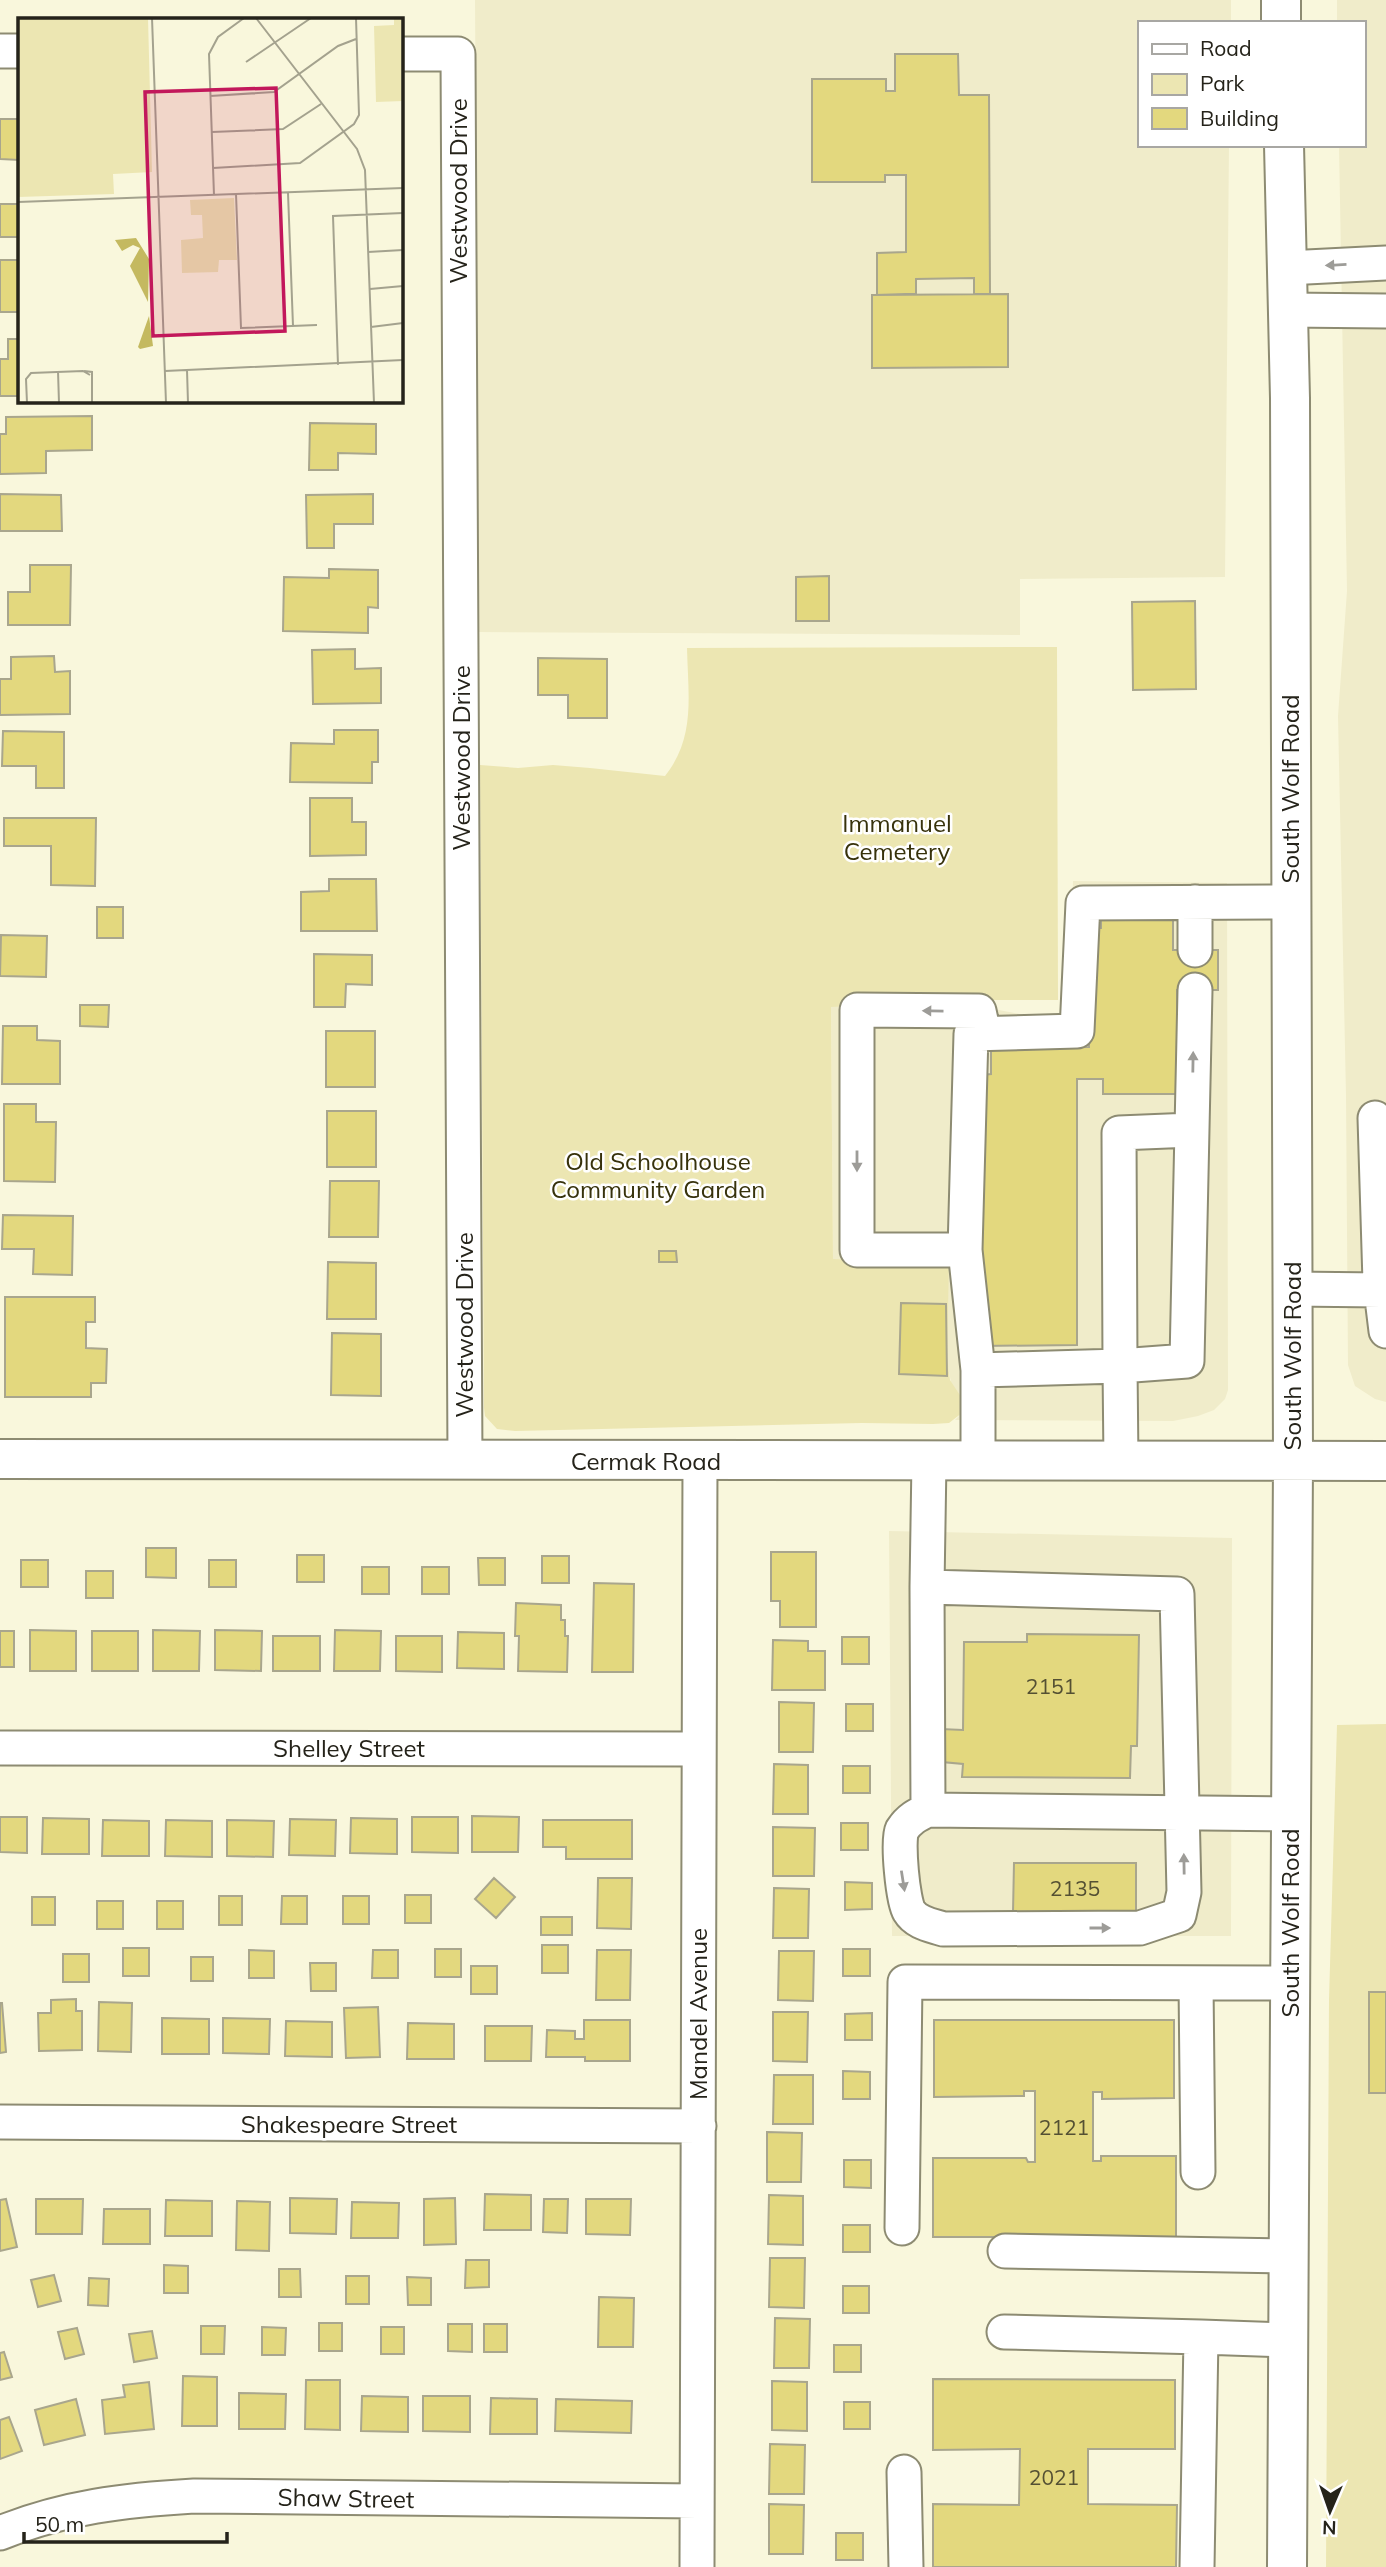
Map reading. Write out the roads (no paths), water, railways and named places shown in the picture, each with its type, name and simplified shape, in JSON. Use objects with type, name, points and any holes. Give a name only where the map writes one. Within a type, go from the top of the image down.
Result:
[{"type":"main road","points":[[1281,0],[1281,21]]},
{"type":"main road","name":"South Wolf Road","points":[[1284,147],[1290,398],[1293,1461],[1287,2567]]},
{"type":"main road","name":"Cermak Road","points":[[0,1459],[1386,1461]]},
{"type":"street","points":[[0,51],[18,51]]},
{"type":"street","name":"Westwood Drive","points":[[402,54],[458,54],[465,1461]]},
{"type":"street","points":[[1287,268],[1386,263]]},
{"type":"street","points":[[1287,310],[1386,311]]},
{"type":"street","points":[[1195,902],[1195,950]]},
{"type":"street","points":[[978,1461],[978,1370],[965,1250],[971,1034],[1077,1031],[1083,903],[1290,902]]},
{"type":"street","points":[[978,1370],[1187,1362],[1195,990]]},
{"type":"street","points":[[965,1250],[857,1250],[857,1010],[979,1011],[984,1034]]},
{"type":"street","points":[[1376,1118],[1386,1331]]},
{"type":"street","points":[[1121,1462],[1118,1133],[1192,1130]]},
{"type":"street","points":[[1292,1289],[1382,1285]]},
{"type":"street","name":"Mandel Avenue","points":[[697,2567],[701,1461]]},
{"type":"street","points":[[928,1810],[929,1461]]},
{"type":"street","points":[[927,1587],[1177,1594],[1183,1813],[1184,1892],[1179,1915],[1140,1927],[943,1929],[919,1921],[908,1910],[901,1866],[900,1833],[912,1818],[928,1810],[1183,1813],[1291,1814]]},
{"type":"street","name":"Shelley Street","points":[[0,1748],[698,1749]]},
{"type":"street","points":[[902,2228],[905,1982],[1290,1983]]},
{"type":"street","points":[[1196,1983],[1198,2172]]},
{"type":"street","name":"Shakespeare Street","points":[[0,2122],[698,2126]]},
{"type":"street","points":[[1005,2251],[1289,2256]]},
{"type":"street","points":[[1004,2332],[1288,2340]]},
{"type":"street","points":[[1197,2567],[1201,2337]]},
{"type":"street","points":[[904,2472],[905,2567]]},
{"type":"street","name":"Shaw Street","points":[[0,2533],[85,2506],[133,2499],[194,2496],[697,2501]]},
{"type":"park label","name":"Immanuel Cemetery","points":[[897,837]]},
{"type":"park label","name":"Old Schoolhouse Community Garden","points":[[658,1175]]}]
